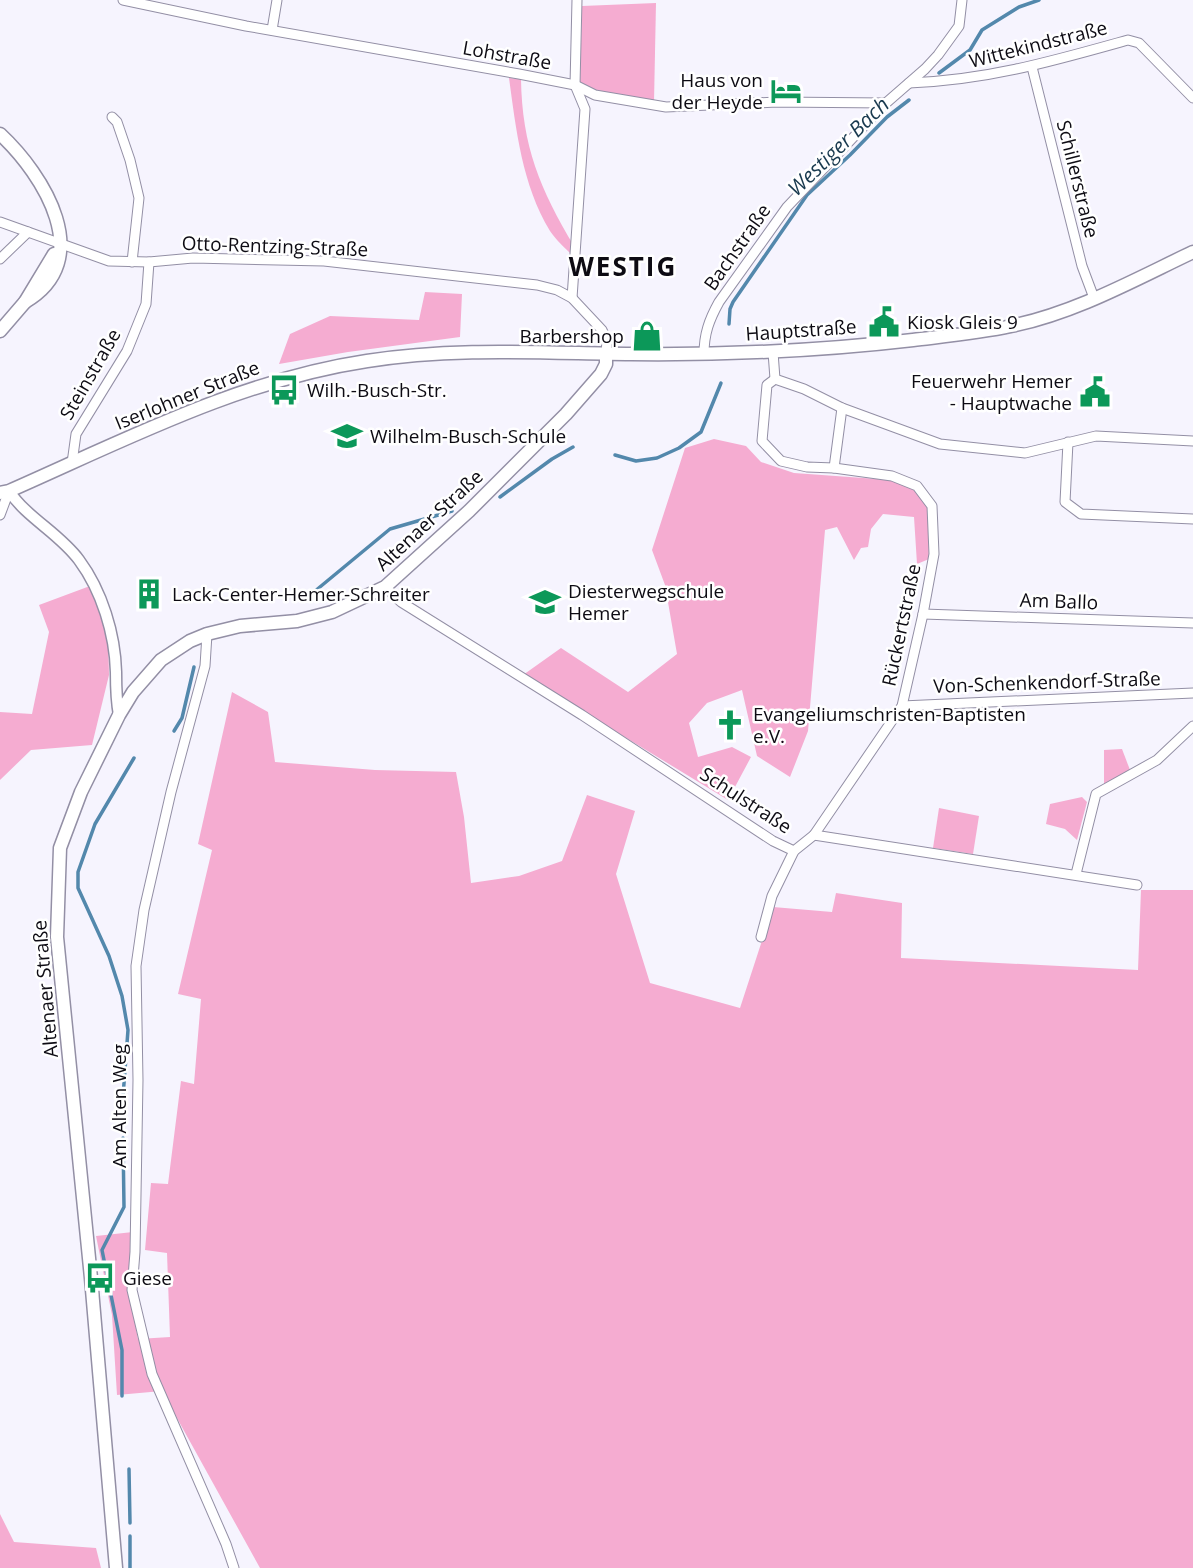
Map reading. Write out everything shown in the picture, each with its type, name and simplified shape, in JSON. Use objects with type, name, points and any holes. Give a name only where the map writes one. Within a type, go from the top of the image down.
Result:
[{"type":"main road","points":[[0,134],[35,172],[45,189],[55,214],[59,245],[48,268],[25,302],[0,331]]},
{"type":"main road","name":"Hauptstraße","points":[[606,353],[773,352],[871,345],[1012,326],[1051,316],[1094,299],[1193,252]]},
{"type":"main road","name":"Iserlohner Straße","points":[[5,492],[231,395],[328,367],[432,353],[606,353]]},
{"type":"main road","name":"Altenaer Straße","points":[[116,1568],[57,937],[61,848],[81,792],[119,715],[133,692],[161,660],[190,641],[207,634],[240,626],[297,621],[332,612],[385,587],[469,511],[566,414],[601,374],[606,364],[606,353]]},
{"type":"street","name":"Lohstraße","points":[[123,0],[575,85],[595,95],[666,107],[777,102],[886,103]]},
{"type":"street","points":[[272,30],[277,0]]},
{"type":"street","points":[[577,0],[575,85],[585,109],[572,298],[602,330],[607,341],[606,353]]},
{"type":"street","name":"Bachstraße","points":[[704,354],[705,332],[714,310],[786,207],[886,103],[925,69],[959,26],[962,0]]},
{"type":"street","name":"Wittekindstraße","points":[[909,83],[955,82],[1032,67],[1128,40],[1139,43],[1193,98]]},
{"type":"street","name":"Schillerstraße","points":[[1032,67],[1082,266],[1094,299]]},
{"type":"street","points":[[112,117],[117,122],[130,160],[139,198],[132,262]]},
{"type":"street","name":"Otto-Rentzing-Straße","points":[[0,222],[109,261],[149,262],[194,258],[324,261],[537,285],[557,290],[572,298]]},
{"type":"street","points":[[1,257],[28,232]]},
{"type":"street","name":"Steinstraße","points":[[72,463],[76,434],[127,351],[146,304],[149,262]]},
{"type":"street","points":[[773,352],[775,379],[804,389],[842,408],[940,444],[1025,453],[1096,436],[1193,441]]},
{"type":"street","name":"Rückertstraße","points":[[775,379],[767,385],[762,441],[781,461],[807,467],[892,476],[917,486],[932,506],[933,554],[923,614],[902,706],[814,835]]},
{"type":"street","points":[[834,468],[842,408]]},
{"type":"street","points":[[1068,442],[1065,502],[1081,514],[1193,519]]},
{"type":"street","points":[[0,515],[5,492]]},
{"type":"street","points":[[5,492],[57,534],[80,561],[98,592],[112,635],[116,672],[115,696],[119,715]]},
{"type":"street","name":"Schulstraße","points":[[385,587],[401,602],[582,715],[773,841],[794,851],[814,835],[1137,885]]},
{"type":"street","name":"Am Ballo","points":[[923,614],[1193,623]]},
{"type":"street","name":"Am Alten Weg","points":[[207,634],[205,666],[171,792],[144,910],[136,966],[138,1080],[132,1290],[152,1374],[234,1568]]},
{"type":"street","name":"Von-Schenkendorf-Straße","points":[[902,706],[1193,693]]},
{"type":"street","points":[[1076,874],[1096,794],[1157,760],[1193,726]]},
{"type":"street","points":[[761,937],[772,896],[794,851]]},
{"type":"shaded area","points":[[656,3],[654,102],[598,91],[580,82],[582,6]]},
{"type":"shaded area","points":[[509,78],[521,79],[529,146],[543,186],[574,246],[572,255],[550,231],[533,195],[514,117]]},
{"type":"shaded area","points":[[425,292],[462,294],[460,337],[279,364],[290,334],[330,316],[419,320]]},
{"type":"shaded area","points":[[714,439],[746,446],[761,462],[794,473],[891,480],[916,489],[928,505],[929,559],[917,564],[914,517],[883,514],[871,529],[868,547],[861,548],[854,560],[837,527],[825,530],[808,731],[790,777],[757,756],[742,690],[707,703],[689,723],[698,757],[732,747],[751,757],[728,800],[523,675],[561,648],[628,692],[677,654],[665,585],[652,550],[685,448]]},
{"type":"shaded area","points":[[90,586],[108,636],[109,675],[92,745],[31,750],[0,780],[0,712],[32,714],[49,632],[39,605]]},
{"type":"shaded area","points":[[232,692],[268,712],[275,762],[375,770],[456,772],[471,883],[519,876],[562,861],[587,795],[635,811],[616,874],[650,983],[740,1008],[773,907],[832,912],[836,893],[902,903],[901,958],[1138,970],[1141,890],[1193,890],[1193,1568],[260,1568],[162,1391],[117,1395],[112,1315],[96,1236],[133,1232],[129,1291],[138,1339],[170,1337],[167,1253],[145,1250],[151,1183],[168,1184],[181,1081],[194,1084],[201,999],[178,994],[212,850],[198,844]]},
{"type":"shaded area","points":[[1122,749],[1130,770],[1104,786],[1104,750]]},
{"type":"shaded area","points":[[1082,797],[1087,802],[1077,840],[1065,829],[1046,824],[1050,804]]},
{"type":"shaded area","points":[[939,808],[979,816],[973,854],[933,848]]},
{"type":"shaded area","points":[[0,1514],[14,1542],[96,1548],[101,1568],[0,1568]]},
{"type":"waterway","name":"Westiger Bach","points":[[939,73],[970,50],[982,30],[1019,7],[1039,0]]},
{"type":"waterway","name":"Westiger Bach","points":[[729,324],[733,302],[807,195],[887,117],[909,100]]},
{"type":"waterway","name":"Westiger Bach","points":[[615,455],[636,461],[657,458],[679,448],[701,432],[721,383]]},
{"type":"waterway","name":"Westiger Bach","points":[[500,497],[573,447]]},
{"type":"waterway","name":"Westiger Bach","points":[[303,601],[390,529],[452,511]]},
{"type":"waterway","name":"Westiger Bach","points":[[174,731],[182,718],[194,667]]},
{"type":"waterway","name":"Westiger Bach","points":[[121,1123],[128,1030],[122,996],[109,956],[78,888],[78,872],[95,824],[134,758]]},
{"type":"waterway","name":"Westiger Bach","points":[[122,1396],[122,1350],[102,1250],[124,1207],[123,1138]]},
{"type":"waterway","name":"Westiger Bach","points":[[129,1469],[130,1523]]},
{"type":"waterway","name":"Westiger Bach","points":[[130,1536],[130,1568]]},
{"type":"place","name":"Haus von der Heyde","points":[[786,91]]},
{"type":"place","name":"Kiosk Gleis 9","points":[[884,322]]},
{"type":"place","name":"Barbershop","points":[[647,336]]},
{"type":"place","name":"Wilh.-Busch-Str.","points":[[284,390]]},
{"type":"place","name":"Feuerwehr Hemer - Hauptwache","points":[[1095,392]]},
{"type":"place","name":"Wilhelm-Busch-Schule","points":[[347,436]]},
{"type":"place","name":"Lack-Center-Hemer-Schreiter","points":[[149,594]]},
{"type":"place","name":"Diesterwegschule Hemer","points":[[545,602]]},
{"type":"place","name":"Evangeliumschristen-Baptisten e.V.","points":[[730,725]]},
{"type":"place","name":"Giese","points":[[100,1278]]},
{"type":"district","name":"WESTIG","points":[[623,266]]}]
